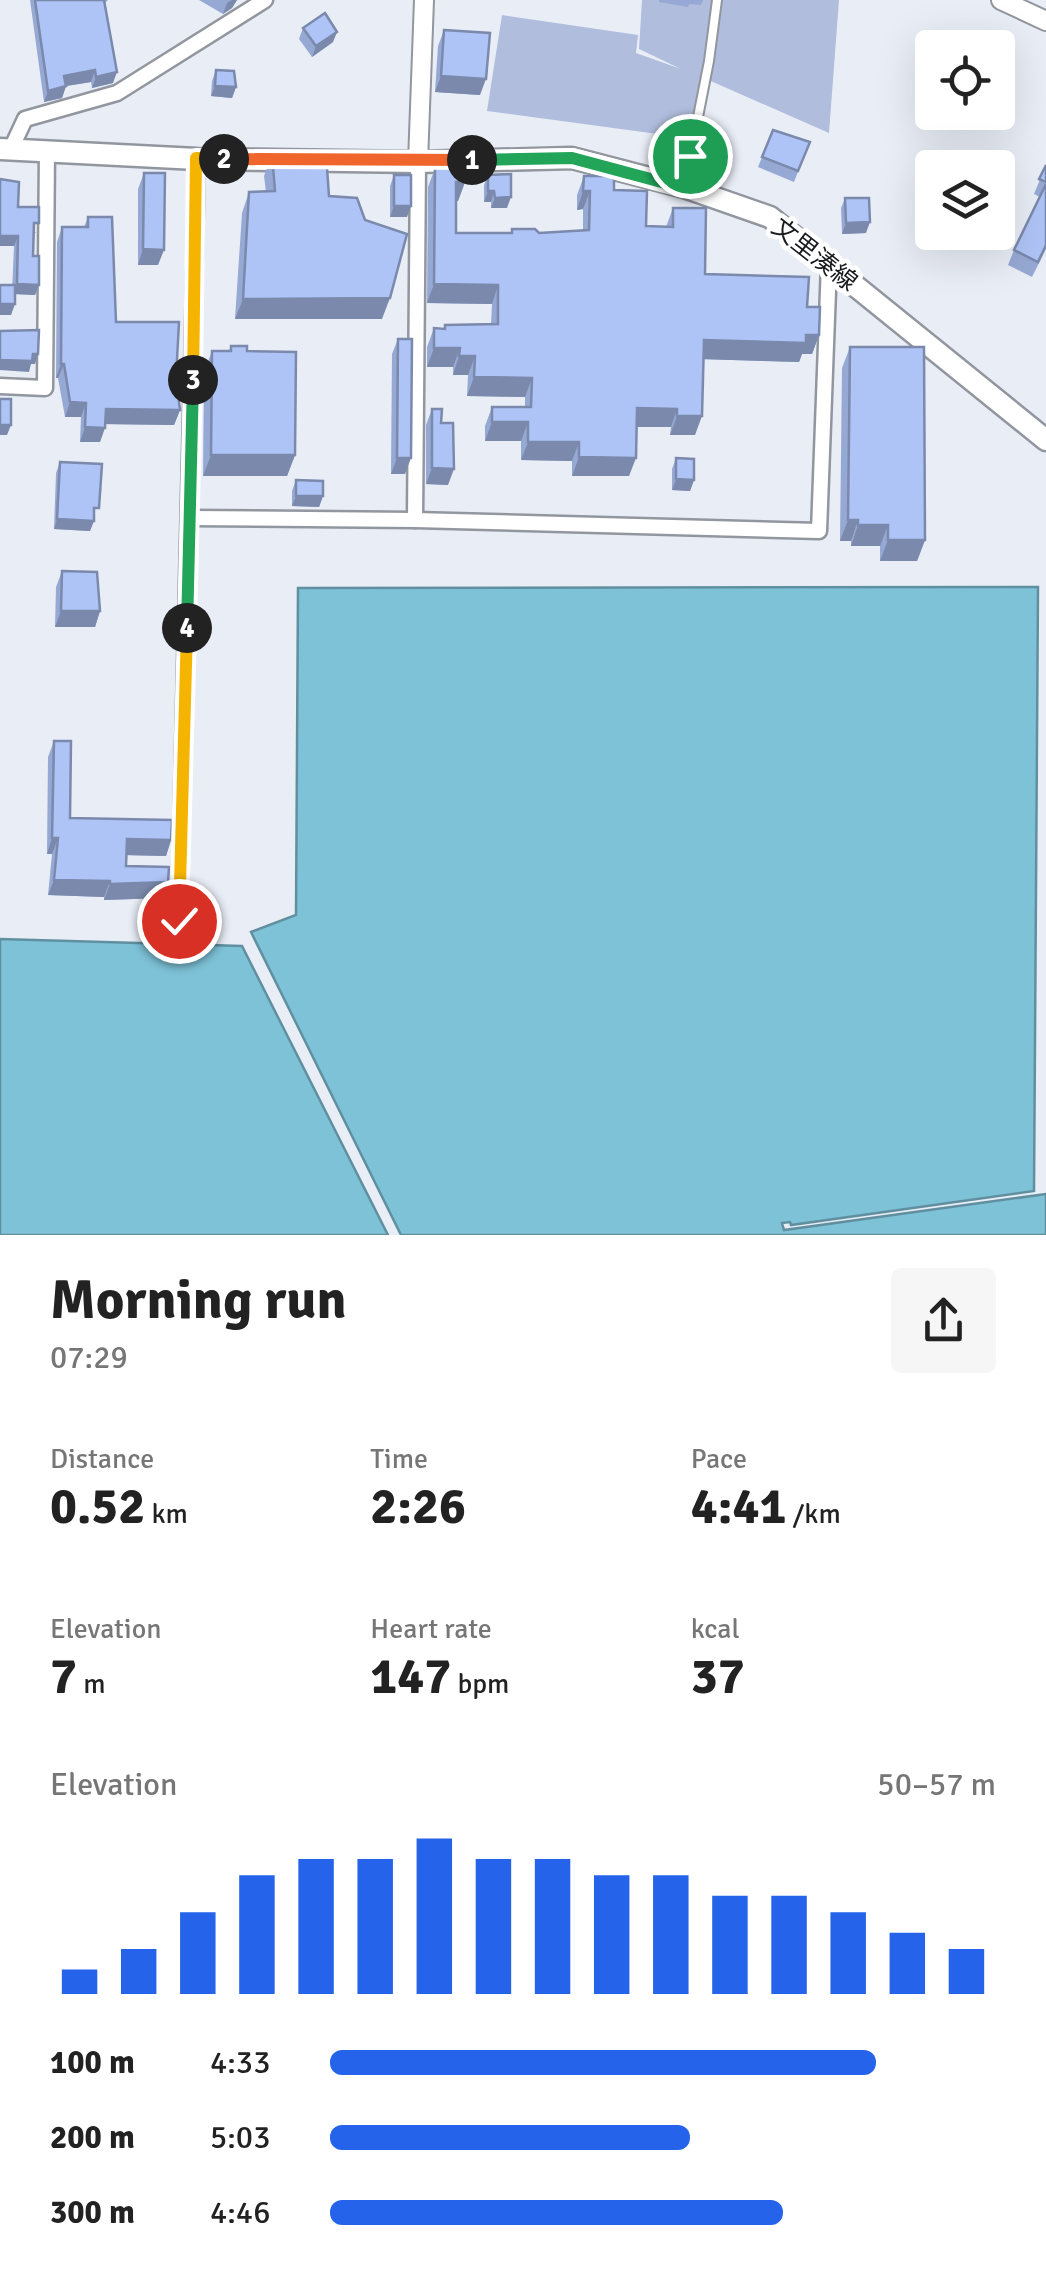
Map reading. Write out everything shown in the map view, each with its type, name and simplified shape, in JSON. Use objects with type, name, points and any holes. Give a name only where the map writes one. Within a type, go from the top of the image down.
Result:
[{"type":"main road","name":"文里湊線","points":[[5,149],[418,162],[572,158],[684,188],[770,217],[1046,440]]},
{"type":"street","points":[[5,149],[25,119],[117,93],[265,0]]},
{"type":"street","points":[[415,520],[418,162],[424,0]]},
{"type":"street","points":[[1001,0],[1046,21]]},
{"type":"street","points":[[0,386],[44,388],[47,149]]},
{"type":"street","points":[[179,921],[196,158]]},
{"type":"street","points":[[190,518],[820,531],[829,264]]},
{"type":"lane","points":[[684,188],[717,0]]},
{"type":"shaded area","points":[[642,0],[839,0],[829,133],[704,78],[687,138],[487,111],[502,15],[638,35],[636,53],[681,69],[639,49]]},
{"type":"shaded area","points":[[1038,587],[1034,1191],[791,1225],[782,1223],[784,1230],[1046,1194],[1046,1235],[401,1235],[251,932],[296,915],[298,588]]},
{"type":"shaded area","points":[[0,939],[242,946],[388,1235],[0,1235]]},
{"type":"building","points":[[35,0],[104,0],[117,72],[96,77],[95,70],[64,76],[66,86],[48,91]]},
{"type":"building","points":[[325,13],[337,32],[316,46],[303,28]]},
{"type":"building","points":[[444,30],[490,33],[486,79],[441,76]]},
{"type":"building","points":[[216,70],[234,71],[236,87],[215,86]]},
{"type":"building","points":[[773,130],[810,142],[798,171],[762,157]]},
{"type":"building","points":[[326,154],[329,196],[357,198],[365,220],[407,234],[390,298],[243,299],[249,192],[275,191],[272,155]]},
{"type":"building","points":[[435,168],[465,168],[465,182],[456,182],[456,233],[589,230],[590,191],[583,191],[584,176],[614,176],[614,190],[647,191],[646,226],[673,227],[673,208],[706,208],[705,274],[809,277],[807,307],[820,307],[819,335],[806,335],[806,343],[704,340],[702,416],[677,416],[677,409],[637,408],[636,458],[579,457],[579,442],[528,442],[528,422],[492,422],[492,407],[531,407],[532,378],[474,377],[475,356],[459,356],[460,348],[434,348],[434,328],[498,324],[498,285],[434,284]]},
{"type":"building","points":[[144,173],[165,173],[164,250],[143,249]]},
{"type":"building","points":[[511,174],[511,197],[495,198],[494,191],[488,191],[488,175]]},
{"type":"building","points":[[394,175],[411,175],[411,206],[394,206]]},
{"type":"building","points":[[0,179],[19,182],[18,207],[39,207],[39,223],[34,223],[33,256],[39,256],[39,285],[17,284],[18,236],[0,236]]},
{"type":"building","points":[[1046,184],[1046,245],[1038,262],[1015,248]]},
{"type":"building","points":[[845,198],[869,198],[870,222],[846,223]]},
{"type":"building","points":[[88,217],[112,217],[116,322],[179,322],[176,379],[180,410],[106,409],[105,428],[85,427],[86,403],[70,402],[61,364],[62,227],[88,227]]},
{"type":"building","points":[[0,285],[15,285],[15,304],[0,304]]},
{"type":"building","points":[[39,330],[38,354],[33,354],[32,361],[0,360],[0,331]]},
{"type":"building","points":[[398,339],[412,339],[411,458],[397,458]]},
{"type":"building","points":[[231,346],[247,346],[247,351],[296,352],[295,455],[211,455],[212,351],[231,351]]},
{"type":"building","points":[[850,347],[924,347],[925,540],[888,540],[888,525],[858,525],[858,520],[848,520]]},
{"type":"building","points":[[0,399],[11,399],[11,425],[0,425]]},
{"type":"building","points":[[432,409],[442,409],[441,423],[453,423],[454,469],[432,468]]},
{"type":"building","points":[[676,458],[694,459],[694,480],[676,479]]},
{"type":"building","points":[[60,462],[102,464],[99,508],[94,508],[94,521],[57,519]]},
{"type":"building","points":[[296,480],[323,481],[323,496],[296,496]]},
{"type":"building","points":[[62,571],[97,572],[100,611],[61,611]]},
{"type":"building","points":[[54,741],[71,741],[70,818],[172,820],[171,840],[127,839],[126,866],[169,867],[168,882],[110,884],[54,880],[58,838],[52,838]]},
{"type":"route","points":[[179,921],[196,158],[418,162],[572,158],[684,188],[690,156]]}]
